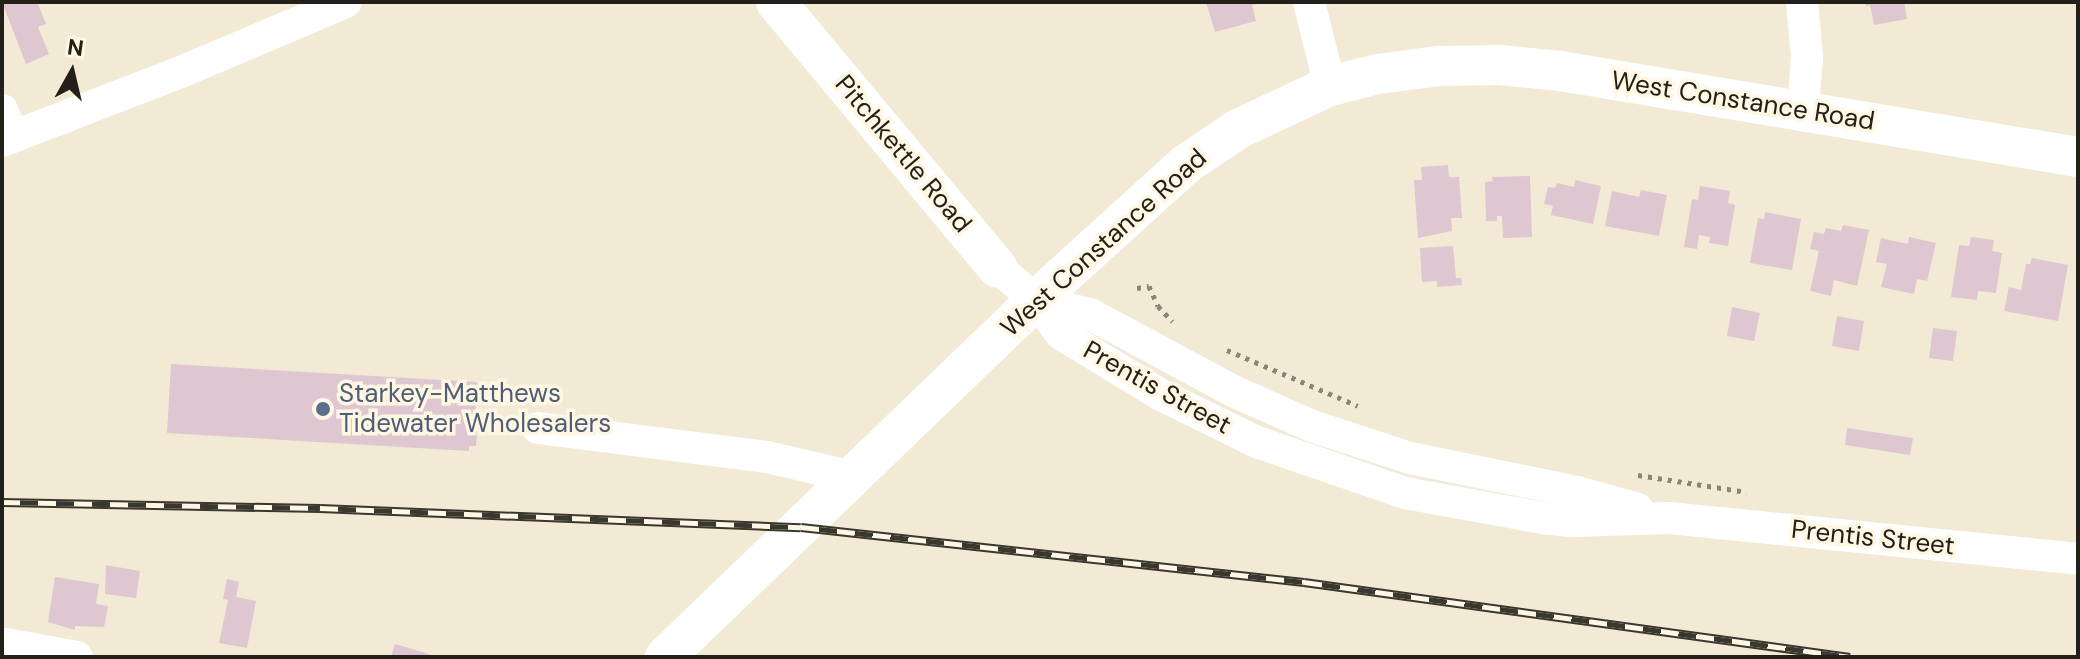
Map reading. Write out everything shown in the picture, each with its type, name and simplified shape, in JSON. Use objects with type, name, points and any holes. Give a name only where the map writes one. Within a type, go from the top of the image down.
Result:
[{"type":"main road","name":"Pitchkettle Road","points":[[776,2],[998,268]]},
{"type":"main road","name":"West Constance Road","points":[[665,657],[1036,300],[1186,164],[1238,129],[1330,86],[1378,74],[1439,66],[1500,65],[1803,110],[2078,157]]},
{"type":"street","points":[[6,130],[346,2]]},
{"type":"street","points":[[1309,2],[1330,86]]},
{"type":"street","points":[[1802,2],[1807,57],[1803,110]]},
{"type":"street","name":"Pitchkettle Road","points":[[998,268],[1036,300]]},
{"type":"street","name":"Prentis Street","points":[[1036,300],[1061,334],[1161,395],[1257,442],[1351,476],[1450,503],[1573,521],[1669,518],[2078,559]]},
{"type":"street","points":[[538,428],[767,457],[853,477]]},
{"type":"street","points":[[6,644],[77,657]]},
{"type":"path","points":[[1137,288],[1149,286],[1158,306],[1183,328]]},
{"type":"path","points":[[1224,348],[1364,408]]},
{"type":"path","points":[[1629,473],[1751,492]]},
{"type":"building","points":[[2,2],[37,2],[46,24],[38,27],[49,54],[26,64]]},
{"type":"building","points":[[1206,2],[1261,3],[1252,5],[1256,21],[1215,32]]},
{"type":"building","points":[[1865,2],[1904,2],[1907,19],[1874,25],[1870,5],[1866,6]]},
{"type":"building","points":[[1448,165],[1449,177],[1459,177],[1462,218],[1451,218],[1452,231],[1418,238],[1414,180],[1422,180],[1421,167]]},
{"type":"building","points":[[1530,176],[1532,237],[1503,238],[1502,216],[1497,216],[1497,221],[1486,221],[1485,182],[1493,181],[1492,177]]},
{"type":"building","points":[[1575,180],[1601,186],[1593,224],[1551,215],[1553,206],[1544,204],[1548,187],[1555,188],[1557,183],[1574,187]]},
{"type":"building","points":[[1700,186],[1730,191],[1728,203],[1735,205],[1728,246],[1709,243],[1710,237],[1699,235],[1697,249],[1684,247],[1692,199],[1698,200]]},
{"type":"building","points":[[1641,190],[1667,195],[1659,236],[1605,226],[1612,191],[1639,197]]},
{"type":"building","points":[[1765,212],[1801,219],[1792,270],[1750,263],[1758,218],[1764,219]]},
{"type":"building","points":[[1843,225],[1869,230],[1857,286],[1834,280],[1831,296],[1810,291],[1819,251],[1810,249],[1814,232],[1824,234],[1826,228],[1841,231]]},
{"type":"building","points":[[1909,237],[1936,243],[1927,281],[1917,279],[1914,294],[1881,287],[1887,264],[1876,262],[1881,238],[1908,244]]},
{"type":"building","points":[[1971,237],[1994,240],[1992,251],[2002,253],[1996,293],[1978,291],[1977,300],[1951,297],[1959,245],[1969,246]]},
{"type":"building","points":[[1453,246],[1456,278],[1461,278],[1462,285],[1437,287],[1437,281],[1422,282],[1420,248]]},
{"type":"building","points":[[2032,258],[2068,265],[2058,321],[2004,311],[2009,287],[2021,290],[2026,264],[2030,264]]},
{"type":"building","points":[[1732,307],[1760,313],[1754,341],[1727,336]]},
{"type":"building","points":[[1837,316],[1864,321],[1859,351],[1832,346]]},
{"type":"building","points":[[1933,328],[1957,331],[1953,361],[1929,358]]},
{"type":"building","name":"Starkey-Matthews Tidewater Wholesalers","points":[[171,364],[476,382],[480,385],[476,446],[469,446],[469,451],[167,433]]},
{"type":"building","points":[[1847,428],[1913,438],[1910,455],[1845,445]]},
{"type":"building","points":[[106,565],[140,571],[136,598],[105,594]]},
{"type":"building","points":[[55,577],[99,584],[96,604],[108,606],[104,627],[75,626],[75,630],[48,622]]},
{"type":"building","points":[[227,579],[239,582],[236,597],[256,601],[247,648],[219,643],[228,600],[223,599]]},
{"type":"building","points":[[395,644],[429,654],[428,657],[391,657]]},
{"type":"railway","points":[[2,502],[320,508],[801,527],[1304,582],[1850,657]]},
{"type":"place","name":"Starkey-Matthews Tidewater Wholesalers","points":[[323,409]]}]
